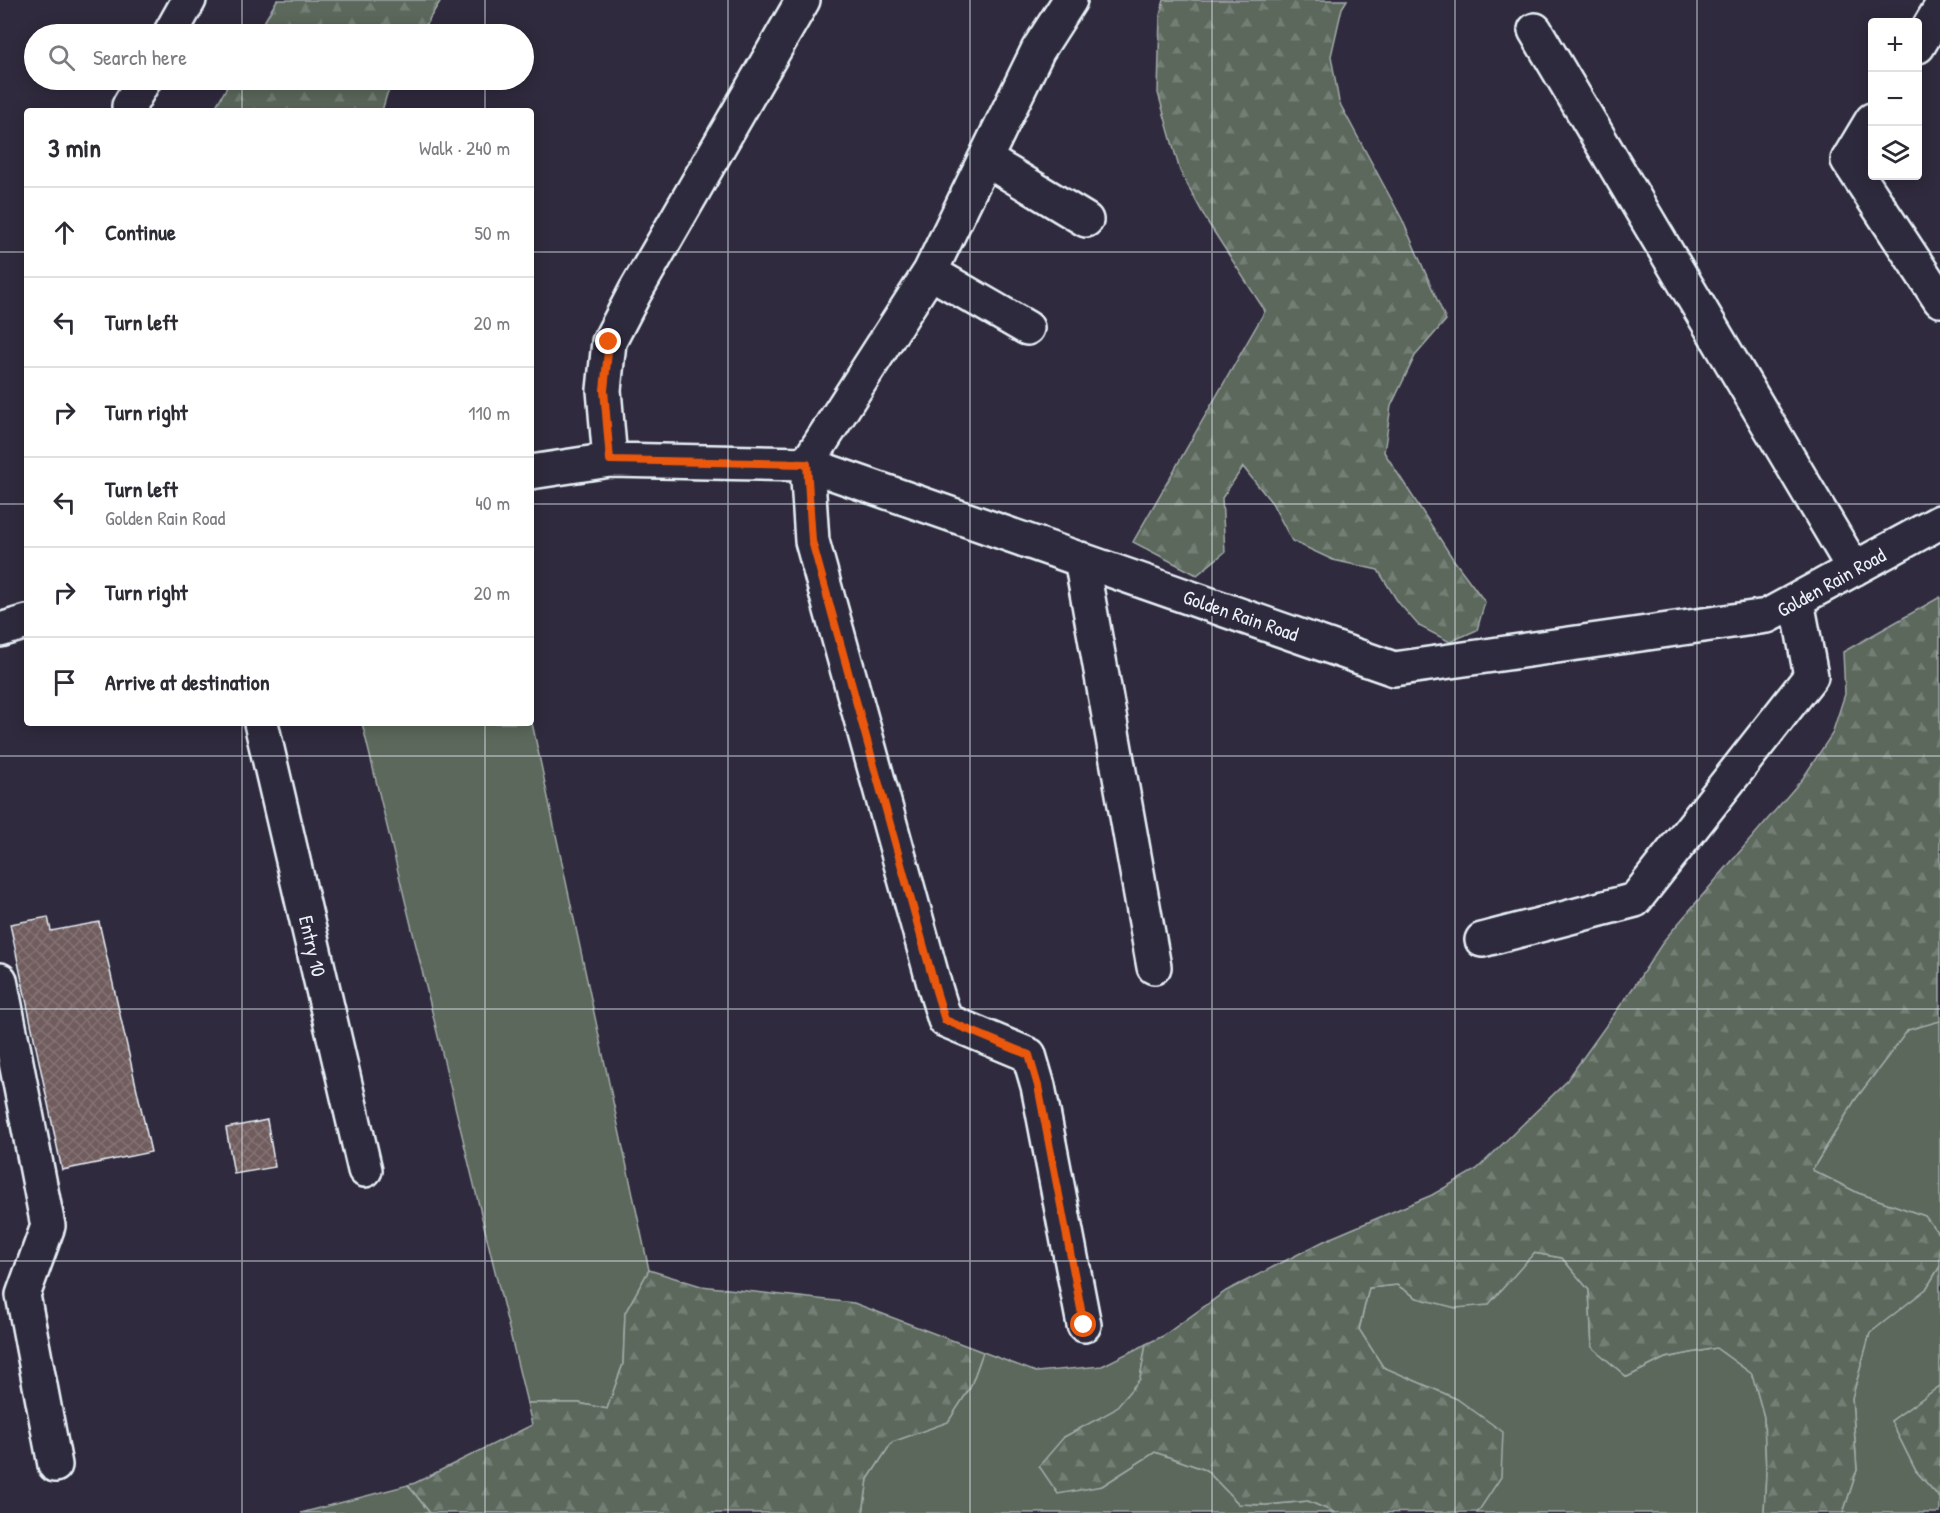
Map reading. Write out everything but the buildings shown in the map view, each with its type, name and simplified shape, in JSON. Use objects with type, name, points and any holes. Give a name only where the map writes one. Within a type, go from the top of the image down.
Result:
[{"type":"street","points":[[176,24],[189,0]]},
{"type":"street","points":[[610,460],[604,390],[609,342],[635,292],[802,0]]},
{"type":"street","points":[[1070,0],[1038,50],[930,272],[807,464],[812,541],[945,1020],[1029,1055],[1038,1086],[1084,1325]]},
{"type":"street","points":[[1922,38],[1940,9]]},
{"type":"street","points":[[1535,30],[1854,569]]},
{"type":"street","points":[[129,108],[138,90]]},
{"type":"street","points":[[1868,126],[1848,160],[1940,300]]},
{"type":"street","points":[[985,159],[1086,220]]},
{"type":"street","points":[[930,272],[1027,328]]},
{"type":"street","name":"Golden Rain Road","points":[[534,472],[610,460],[807,464],[1394,669],[1767,616],[1940,522]]},
{"type":"street","points":[[1081,559],[1154,967]]},
{"type":"street","points":[[1482,940],[1635,900],[1811,676],[1797,601]]},
{"type":"street","points":[[0,630],[24,623]]},
{"type":"street","name":"Entry 10","points":[[262,726],[365,1170]]},
{"type":"street","points":[[0,980],[48,1226],[23,1295],[55,1465]]},
{"type":"green space","points":[[277,0],[441,0],[426,24],[263,24]]},
{"type":"green space","points":[[1164,0],[1347,0],[1342,8],[1331,56],[1339,102],[1402,219],[1446,320],[1415,356],[1391,406],[1384,452],[1453,559],[1485,602],[1477,630],[1450,642],[1419,626],[1398,602],[1378,570],[1333,560],[1292,541],[1272,503],[1243,467],[1222,498],[1225,552],[1197,575],[1133,542],[1265,311],[1207,221],[1180,171],[1158,93],[1160,15]]},
{"type":"green space","points":[[225,90],[389,90],[383,108],[215,108]]},
{"type":"green space","points":[[1940,597],[1940,1021],[1908,1030],[1855,1100],[1812,1170],[1858,1193],[1925,1216],[1940,1236],[1940,1266],[1926,1289],[1870,1333],[1852,1398],[1857,1470],[1843,1513],[1764,1513],[1766,1473],[1764,1417],[1752,1374],[1716,1348],[1665,1358],[1627,1377],[1592,1347],[1589,1290],[1562,1258],[1534,1253],[1488,1305],[1456,1308],[1417,1298],[1397,1285],[1369,1288],[1359,1329],[1383,1367],[1457,1399],[1503,1432],[1501,1477],[1478,1512],[1336,1513],[1308,1501],[1266,1505],[1239,1504],[1206,1470],[1155,1452],[1102,1486],[1058,1494],[1039,1466],[1064,1437],[1114,1410],[1140,1379],[1146,1344],[1163,1336],[1226,1291],[1326,1240],[1432,1195],[1477,1169],[1565,1083],[1665,939],[1803,778],[1832,734],[1845,694],[1843,652]]},
{"type":"green space","points":[[363,726],[533,726],[649,1270],[625,1313],[623,1364],[607,1409],[579,1403],[527,1403]]},
{"type":"green space","points":[[1940,1021],[1940,1236],[1924,1216],[1858,1193],[1812,1170],[1855,1100],[1908,1029]]},
{"type":"green space","points":[[1533,1253],[1562,1258],[1589,1290],[1592,1347],[1627,1377],[1665,1358],[1716,1348],[1752,1374],[1764,1417],[1766,1473],[1764,1513],[1476,1513],[1478,1512],[1457,1399],[1383,1367],[1359,1330],[1369,1288],[1397,1285],[1417,1298],[1488,1305]]},
{"type":"green space","points":[[1940,1266],[1940,1386],[1891,1421],[1916,1471],[1940,1498],[1940,1513],[1843,1513],[1857,1470],[1852,1398],[1870,1332],[1926,1289]]},
{"type":"green space","points":[[649,1270],[701,1286],[854,1303],[983,1352],[970,1388],[948,1422],[892,1442],[868,1479],[863,1513],[430,1513],[408,1485],[532,1425],[527,1403],[579,1403],[607,1409],[623,1364],[625,1313]]},
{"type":"green space","points":[[1146,1344],[1140,1379],[1114,1411],[1064,1437],[1102,1486],[1155,1452],[1206,1470],[1239,1504],[1266,1505],[1308,1501],[1336,1513],[863,1513],[868,1479],[892,1442],[948,1422],[970,1388],[983,1352],[1036,1372],[1102,1366]]},
{"type":"green space","points":[[1940,1386],[1940,1498],[1916,1471],[1891,1421]]},
{"type":"green space","points":[[408,1485],[430,1513],[301,1513]]},
{"type":"route","points":[[609,342],[604,390],[610,460],[807,464],[812,541],[945,1020],[1029,1055],[1038,1086],[1084,1325]]}]
